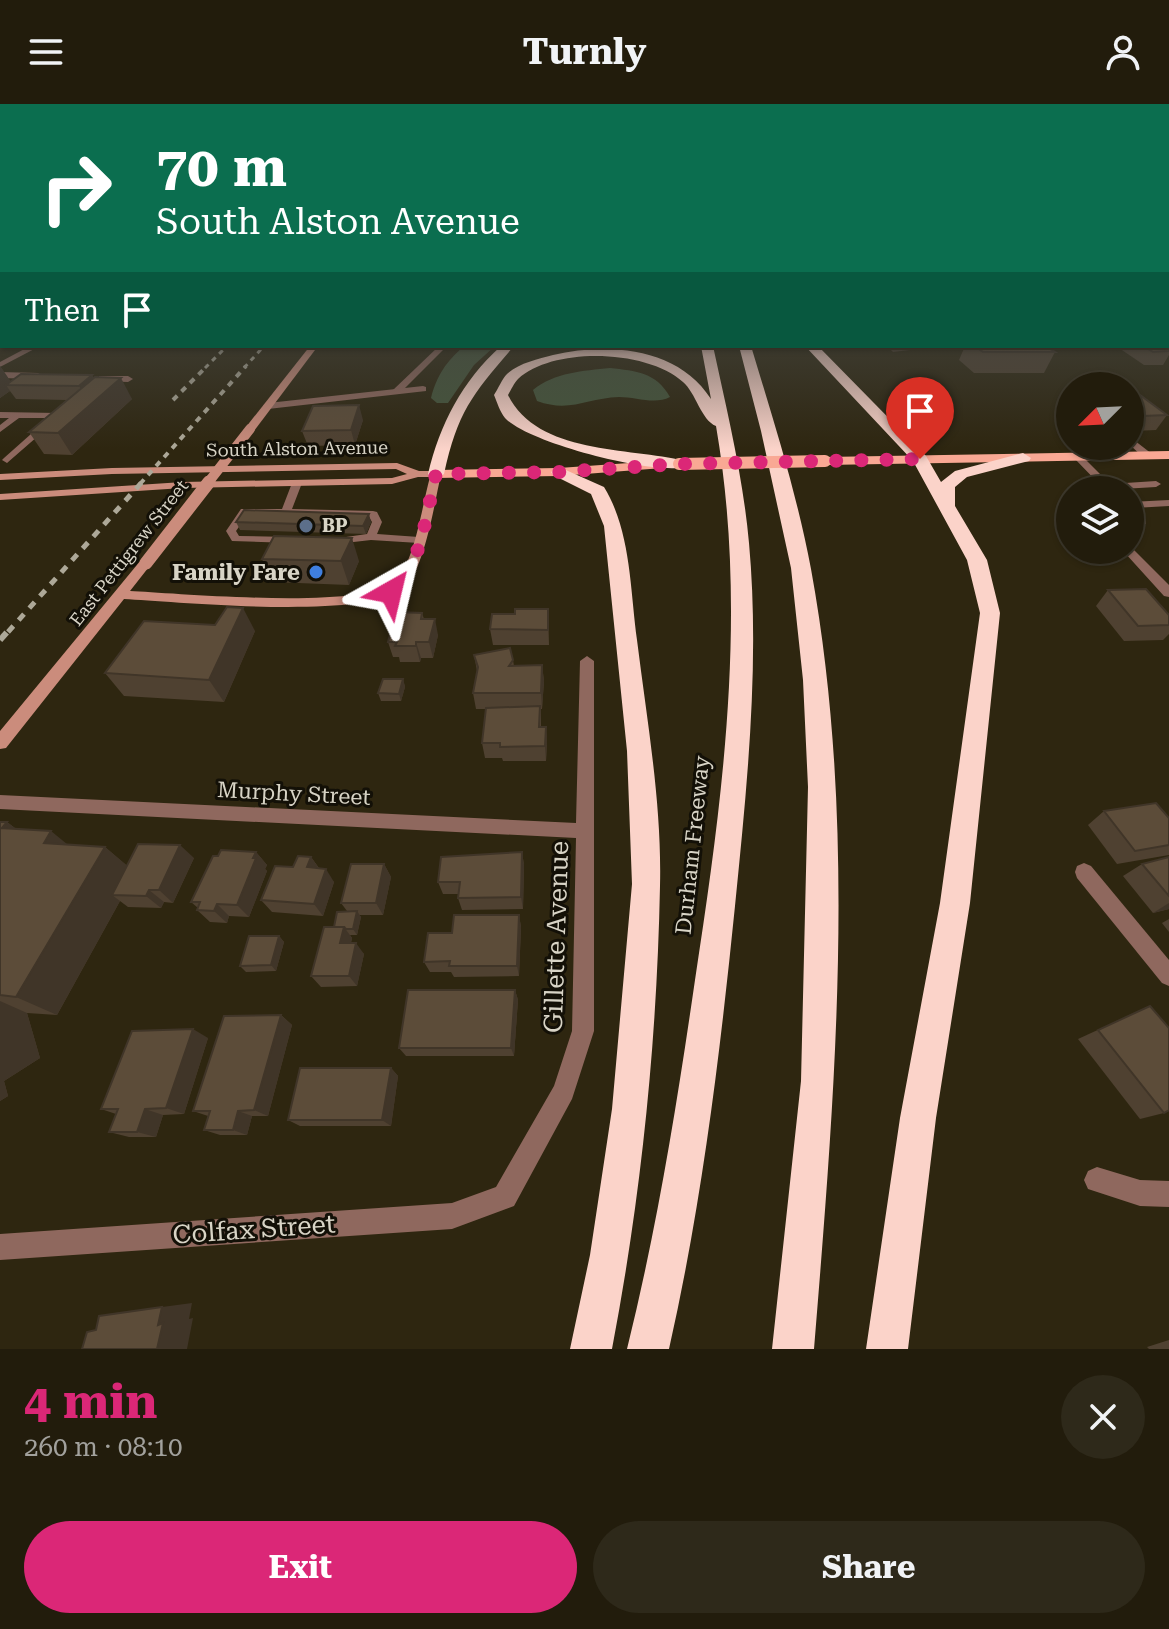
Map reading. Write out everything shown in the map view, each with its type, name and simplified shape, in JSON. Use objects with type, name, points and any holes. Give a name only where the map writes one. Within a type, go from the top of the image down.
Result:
[{"type":"highway","points":[[436,474],[443,439],[452,418],[479,373],[506,348]]},
{"type":"highway","name":"Durham Freeway","points":[[648,1349],[682,1174],[707,1013],[724,887],[739,712],[743,625],[740,545],[707,348]]},
{"type":"highway","points":[[746,348],[769,431],[801,568],[811,642],[821,787],[818,1081],[793,1349]]},
{"type":"highway","points":[[813,348],[920,459],[948,504],[983,576],[990,613],[955,903],[918,1118],[887,1349]]},
{"type":"highway","points":[[679,464],[590,449],[547,437],[508,412],[503,404],[503,387],[514,373],[553,357],[601,352],[632,354],[660,362],[685,375],[695,385],[724,437]]},
{"type":"highway","points":[[948,504],[946,486],[954,478],[1023,458]]},
{"type":"highway","points":[[559,472],[598,491],[613,526],[639,751],[646,868],[641,984],[630,1109],[610,1255],[591,1349]]},
{"type":"main road","name":"South Alston Avenue","points":[[1144,456],[1169,455]]},
{"type":"main road","name":"South Alston Avenue","points":[[436,474],[559,472],[679,464],[1056,457]]},
{"type":"street","name":"East Pettigrew Street","points":[[0,743],[146,563],[312,348]]},
{"type":"street","points":[[0,375],[43,376]]},
{"type":"street","points":[[85,377],[128,379]]},
{"type":"street","points":[[268,406],[423,389]]},
{"type":"street","points":[[1144,452],[1148,456]]},
{"type":"street","name":"South Alston Avenue","points":[[0,477],[139,470],[309,470],[397,466],[418,474],[436,474]]},
{"type":"street","points":[[0,497],[183,485],[392,481],[418,474]]},
{"type":"street","points":[[120,595],[325,603],[381,596],[406,579],[436,474]]},
{"type":"street","points":[[1142,564],[1169,593]]},
{"type":"street","name":"Gillette Avenue","points":[[505,1197],[564,1091],[583,1031],[587,661]]},
{"type":"street","name":"Murphy Street","points":[[0,802],[585,831]]},
{"type":"street","points":[[1084,872],[1169,976]]},
{"type":"street","points":[[1097,1180],[1140,1193],[1169,1194]]},
{"type":"street","name":"Colfax Street","points":[[0,1247],[452,1216],[505,1197]]},
{"type":"lane","points":[[0,365],[32,348]]},
{"type":"lane","points":[[396,392],[441,348]]},
{"type":"lane","points":[[0,415],[57,416],[7,460]]},
{"type":"lane","points":[[0,429],[17,415]]},
{"type":"lane","points":[[1081,460],[1096,476]]},
{"type":"lane","points":[[285,514],[297,483]]},
{"type":"lane","points":[[1144,485],[1156,484]]},
{"type":"lane","points":[[1144,496],[1167,498]]},
{"type":"lane","points":[[1144,504],[1167,498]]},
{"type":"lane","points":[[310,541],[259,535],[236,539],[231,531],[245,511],[350,517],[373,514],[377,522],[371,537]]},
{"type":"lane","points":[[324,541],[340,537],[419,540]]},
{"type":"green space","points":[[462,348],[493,348],[474,365],[448,403],[437,403],[431,398],[447,363]]},
{"type":"green space","points":[[610,368],[652,378],[670,397],[652,401],[619,397],[559,406],[537,401],[533,390],[551,379],[570,373]]},
{"type":"building","points":[[978,348],[1049,348],[1055,352],[983,352]]},
{"type":"building","points":[[1147,348],[1169,349],[1169,351],[1153,352]]},
{"type":"building","points":[[21,374],[92,375],[79,386],[6,385]]},
{"type":"building","points":[[95,377],[121,378],[58,433],[29,432]]},
{"type":"building","points":[[1144,398],[1167,415],[1144,416]]},
{"type":"building","points":[[359,405],[351,430],[302,431],[313,406]]},
{"type":"building","points":[[244,510],[369,514],[363,526],[236,522]]},
{"type":"building","points":[[274,536],[352,538],[341,561],[262,559]]},
{"type":"building","points":[[1146,589],[1169,615],[1169,625],[1138,626],[1108,590]]},
{"type":"building","points":[[227,607],[243,608],[209,680],[105,673],[144,621],[215,625]]},
{"type":"building","points":[[515,609],[548,609],[548,630],[490,629],[492,614],[515,614]]},
{"type":"building","points":[[396,612],[422,613],[421,619],[435,619],[429,642],[416,642],[416,646],[395,646],[397,642],[388,642]]},
{"type":"building","points":[[510,648],[513,660],[509,666],[542,665],[541,693],[473,693],[478,667],[474,655]]},
{"type":"building","points":[[383,679],[403,679],[399,694],[378,693]]},
{"type":"building","points":[[540,706],[539,727],[546,727],[545,746],[500,747],[500,743],[482,743],[486,708]]},
{"type":"building","points":[[1156,803],[1169,818],[1169,845],[1135,851],[1104,811]]},
{"type":"building","points":[[0,822],[7,822],[2,828],[51,831],[44,843],[105,847],[16,997],[0,995]]},
{"type":"building","points":[[138,844],[180,845],[159,890],[149,890],[146,896],[112,895]]},
{"type":"building","points":[[221,850],[256,852],[253,858],[256,858],[237,905],[217,904],[214,911],[197,910],[200,902],[191,902],[213,856],[218,856]]},
{"type":"building","points":[[522,852],[521,897],[458,898],[460,882],[438,882],[441,857]]},
{"type":"building","points":[[298,856],[311,857],[307,867],[326,869],[314,904],[261,900],[275,866],[293,867]]},
{"type":"building","points":[[1169,857],[1169,896],[1142,864]]},
{"type":"building","points":[[351,864],[384,864],[376,903],[341,903]]},
{"type":"building","points":[[357,911],[353,929],[334,927],[337,912]]},
{"type":"building","points":[[454,915],[519,915],[517,966],[449,966],[450,961],[424,962],[428,933],[452,933]]},
{"type":"building","points":[[324,927],[344,927],[340,943],[356,943],[349,976],[311,976]]},
{"type":"building","points":[[249,936],[279,936],[271,965],[240,966]]},
{"type":"building","points":[[408,990],[515,990],[511,1048],[399,1048]]},
{"type":"building","points":[[1150,1006],[1169,1028],[1169,1110],[1164,1113],[1098,1030]]},
{"type":"building","points":[[281,1015],[254,1110],[238,1111],[233,1130],[204,1130],[210,1111],[193,1111],[224,1016]]},
{"type":"building","points":[[193,1029],[166,1108],[145,1109],[137,1132],[109,1132],[118,1109],[101,1109],[132,1031]]},
{"type":"building","points":[[300,1068],[391,1068],[382,1120],[288,1120]]},
{"type":"building","points":[[162,1307],[158,1325],[163,1323],[157,1349],[82,1349],[87,1332],[96,1330],[99,1316]]},
{"type":"railway","points":[[173,400],[225,348]]},
{"type":"railway","points":[[244,368],[262,348]]},
{"type":"railway","points":[[140,484],[246,366]]},
{"type":"railway","points":[[8,632],[142,482]]},
{"type":"railway","points":[[0,640],[9,630]]},
{"type":"place","name":"BP","points":[[306,526]]},
{"type":"place","name":"Family Fare","points":[[316,572]]},
{"type":"route","points":[[391,592],[406,579],[414,560],[436,474],[559,472],[679,464],[920,459]]}]
